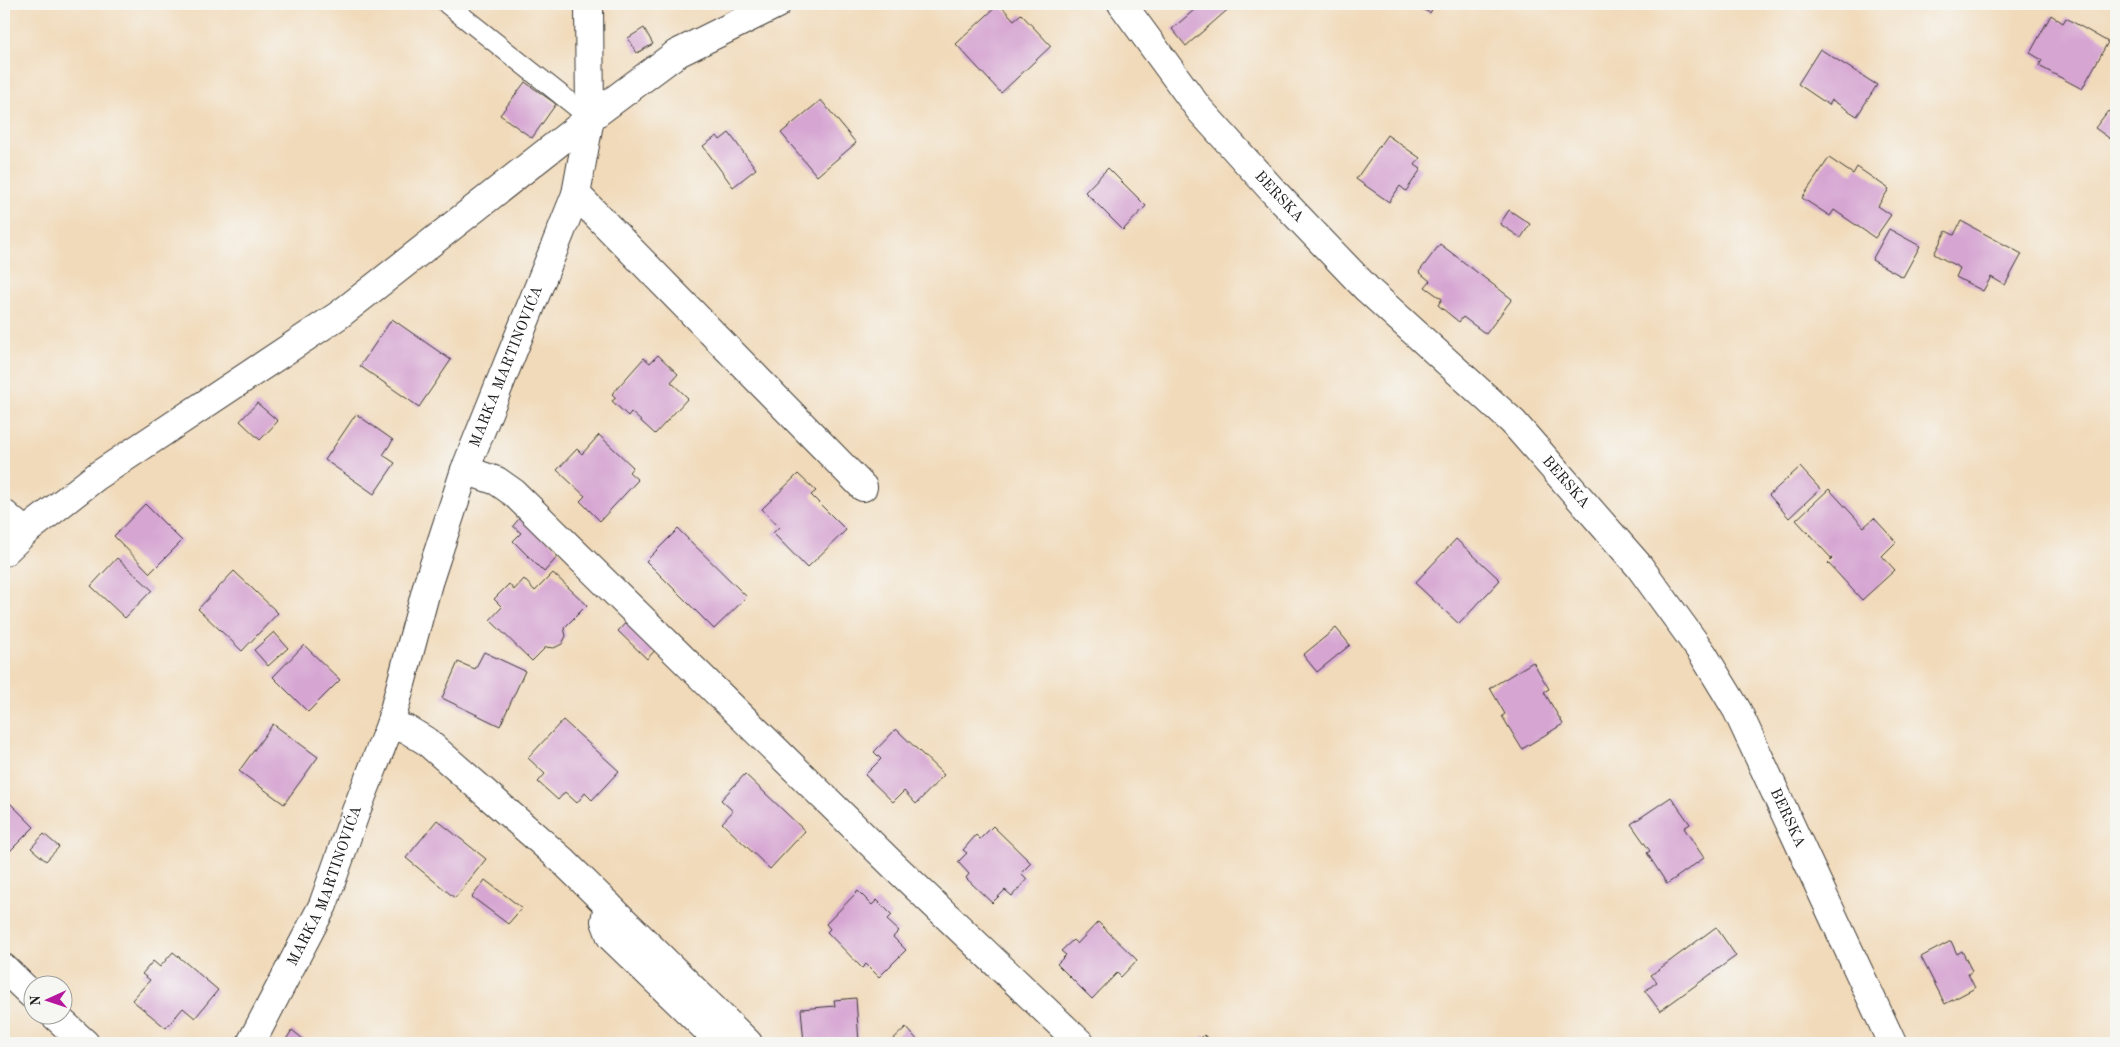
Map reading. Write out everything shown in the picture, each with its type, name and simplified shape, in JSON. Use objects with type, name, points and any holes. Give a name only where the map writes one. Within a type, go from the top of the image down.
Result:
[{"type":"street","name":"MARKA MARTINOVIĆA","points":[[251,1043],[323,904],[356,811],[390,725],[428,583],[465,470],[576,194],[590,118],[589,4]]},
{"type":"street","points":[[4,552],[25,532],[97,476],[339,315],[590,118],[676,54],[777,4]]},
{"type":"street","name":"BERSKA","points":[[1122,4],[1199,109],[1274,192],[1367,289],[1513,422],[1639,566],[1703,654],[1737,710],[1892,1043]]},
{"type":"street","points":[[576,194],[863,486]]},
{"type":"street","points":[[465,470],[497,481],[514,494],[892,864],[1080,1043]]},
{"type":"street","points":[[4,514],[25,532]]},
{"type":"street","points":[[390,725],[408,730],[426,741],[562,860],[748,1043]]},
{"type":"street","points":[[608,905],[605,921],[612,937],[721,1043]]},
{"type":"street","points":[[4,968],[22,985]]},
{"type":"street","points":[[64,1024],[85,1043]]},
{"type":"lane","points":[[447,4],[590,118]]},
{"type":"building","points":[[999,4],[1014,20],[1021,14],[1051,46],[1001,93],[956,44]]},
{"type":"building","points":[[1201,4],[1233,5],[1186,46],[1172,29]]},
{"type":"building","points":[[1412,4],[1435,4],[1430,13]]},
{"type":"building","points":[[2051,15],[2063,23],[2066,18],[2108,42],[2082,89],[2039,66],[2042,60],[2030,53]]},
{"type":"building","points":[[644,28],[653,44],[637,53],[628,38]]},
{"type":"building","points":[[1820,49],[1877,85],[1857,116],[1832,100],[1829,105],[1798,84]]},
{"type":"building","points":[[525,82],[556,104],[532,138],[500,115]]},
{"type":"building","points":[[821,100],[856,143],[817,176],[781,133]]},
{"type":"building","points":[[2108,111],[2116,117],[2116,143],[2095,128]]},
{"type":"building","points":[[729,133],[756,169],[733,187],[703,146],[717,136],[720,140]]},
{"type":"building","points":[[1387,135],[1420,158],[1415,165],[1421,169],[1406,191],[1400,186],[1389,202],[1356,179]]},
{"type":"building","points":[[1829,158],[1853,174],[1857,167],[1889,189],[1878,206],[1891,215],[1875,238],[1834,210],[1830,216],[1802,198]]},
{"type":"building","points":[[1108,168],[1146,206],[1123,230],[1085,192]]},
{"type":"building","points":[[1509,210],[1530,224],[1521,238],[1500,224]]},
{"type":"building","points":[[1961,221],[2022,254],[2005,285],[1991,277],[1983,291],[1956,277],[1960,268],[1934,254],[1946,231],[1954,235]]},
{"type":"building","points":[[1889,229],[1920,246],[1903,277],[1872,260]]},
{"type":"building","points":[[1440,244],[1512,299],[1486,334],[1463,317],[1459,322],[1438,305],[1442,299],[1425,287],[1430,281],[1419,272]]},
{"type":"building","points":[[392,319],[451,360],[419,407],[360,366]]},
{"type":"building","points":[[658,355],[678,374],[671,382],[688,398],[655,434],[631,412],[628,416],[612,401],[616,398],[612,394],[644,358],[650,363]]},
{"type":"building","points":[[257,403],[278,421],[260,440],[240,421]]},
{"type":"building","points":[[356,414],[393,440],[383,455],[395,463],[374,494],[325,460]]},
{"type":"building","points":[[599,435],[633,467],[629,472],[638,480],[600,521],[580,501],[585,496],[557,470],[577,449],[582,454]]},
{"type":"building","points":[[1800,467],[1820,489],[1789,518],[1769,495]]},
{"type":"building","points":[[798,474],[816,491],[811,495],[846,530],[807,568],[773,533],[779,527],[762,509]]},
{"type":"building","points":[[1829,489],[1864,527],[1874,518],[1896,542],[1882,556],[1895,570],[1862,600],[1828,563],[1832,559],[1796,520]]},
{"type":"building","points":[[145,504],[182,541],[150,573],[114,536]]},
{"type":"building","points":[[522,515],[561,553],[544,572],[513,541],[521,533],[513,526]]},
{"type":"building","points":[[678,529],[747,597],[714,629],[646,561]]},
{"type":"building","points":[[1456,539],[1500,580],[1459,624],[1415,583]]},
{"type":"building","points":[[117,558],[152,590],[125,618],[91,586]]},
{"type":"building","points":[[234,571],[278,613],[242,651],[198,609]]},
{"type":"building","points":[[553,573],[587,605],[564,628],[566,636],[562,644],[554,648],[546,647],[532,661],[490,620],[502,607],[494,599],[509,584],[514,590],[524,579],[535,591]]},
{"type":"building","points":[[629,619],[658,647],[647,659],[618,631]]},
{"type":"building","points":[[1336,628],[1350,645],[1317,672],[1303,655]]},
{"type":"building","points":[[274,632],[288,648],[268,666],[254,650]]},
{"type":"building","points":[[304,645],[340,680],[308,712],[273,677]]},
{"type":"building","points":[[484,652],[525,671],[500,726],[442,698],[458,662],[475,669]]},
{"type":"building","points":[[1533,662],[1549,689],[1544,692],[1563,724],[1522,749],[1502,716],[1505,714],[1490,688]]},
{"type":"building","points":[[563,720],[619,771],[592,800],[585,793],[577,803],[565,792],[558,800],[538,782],[545,774],[528,758]]},
{"type":"building","points":[[273,724],[318,757],[284,804],[239,771]]},
{"type":"building","points":[[896,729],[944,775],[916,804],[904,791],[893,802],[865,775],[881,759],[874,752]]},
{"type":"building","points":[[745,774],[805,831],[770,869],[722,823],[733,811],[721,800]]},
{"type":"building","points":[[4,797],[34,827],[4,857]]},
{"type":"building","points":[[1671,797],[1690,824],[1684,828],[1704,858],[1667,884],[1647,853],[1650,851],[1631,824]]},
{"type":"building","points":[[437,820],[486,859],[455,898],[406,858]]},
{"type":"building","points":[[993,826],[1031,863],[1021,873],[1027,879],[1012,896],[1005,890],[992,903],[966,878],[969,874],[958,862],[967,853],[963,850],[976,835],[980,839]]},
{"type":"building","points":[[44,834],[59,847],[46,861],[31,848]]},
{"type":"building","points":[[485,880],[522,908],[508,924],[472,897]]},
{"type":"building","points":[[858,891],[872,905],[877,900],[892,915],[887,920],[899,931],[893,937],[906,950],[879,977],[866,964],[862,968],[827,932],[830,929],[826,924]]},
{"type":"building","points":[[1098,922],[1137,960],[1121,977],[1117,973],[1092,999],[1057,964],[1066,955],[1061,951],[1073,940],[1077,944]]},
{"type":"building","points":[[1716,927],[1736,956],[1660,1011],[1645,991],[1657,982],[1651,975]]},
{"type":"building","points":[[1951,941],[1957,954],[1962,951],[1972,971],[1968,974],[1975,988],[1945,1004],[1921,957]]},
{"type":"building","points":[[173,952],[218,990],[195,1018],[183,1008],[166,1028],[132,1000],[150,980],[142,974],[153,961],[160,967]]},
{"type":"building","points":[[856,998],[859,1043],[804,1043],[801,1009],[835,1006],[834,1000]]},
{"type":"building","points":[[906,1027],[920,1043],[889,1043]]},
{"type":"building","points":[[292,1030],[308,1043],[284,1043]]},
{"type":"building","points":[[1204,1035],[1213,1043],[1196,1043]]}]
